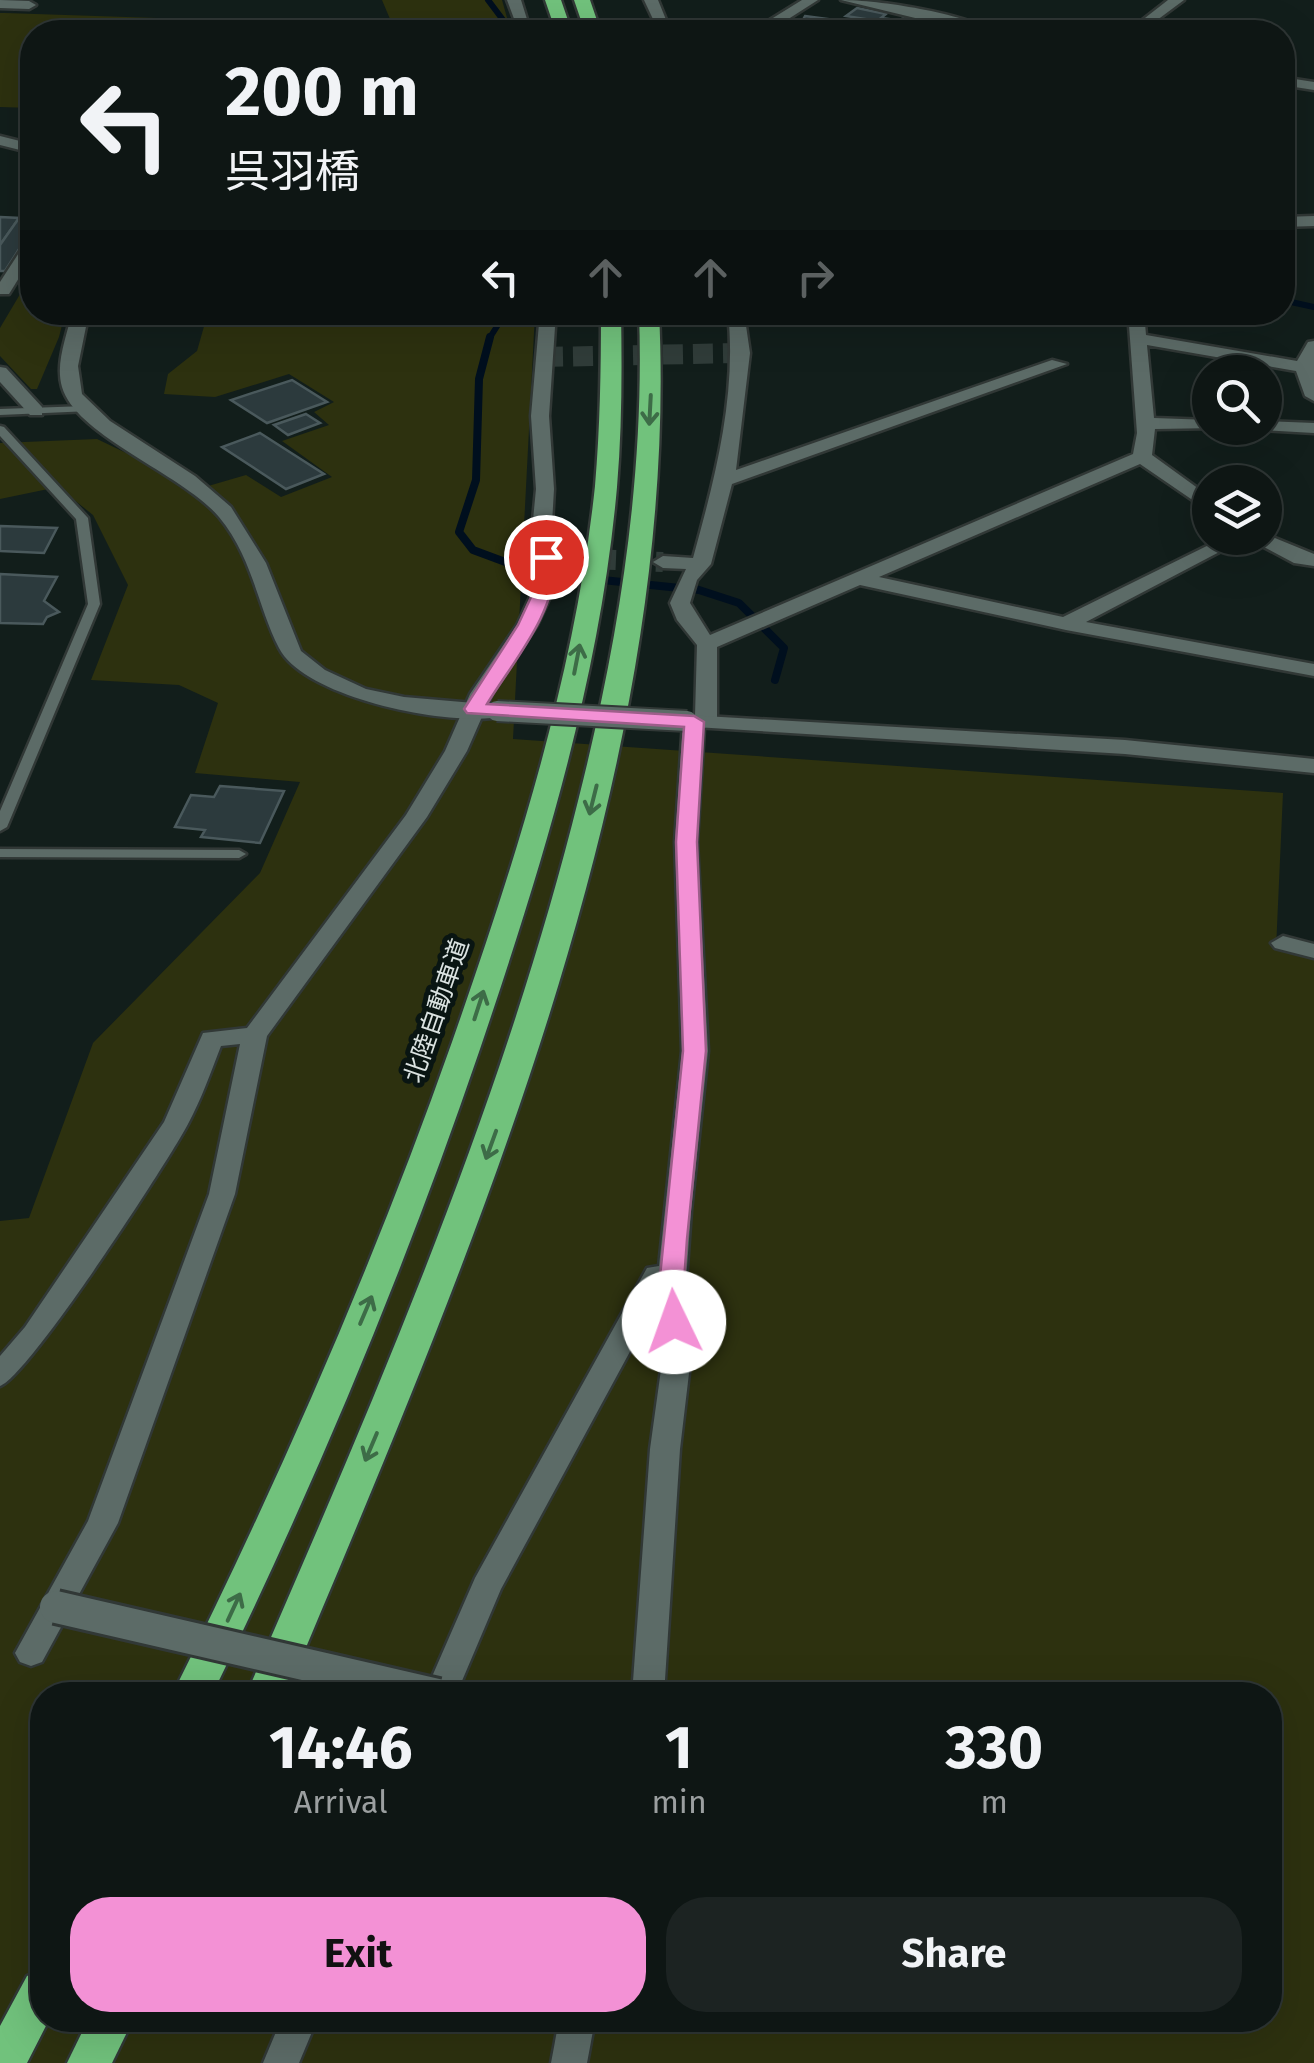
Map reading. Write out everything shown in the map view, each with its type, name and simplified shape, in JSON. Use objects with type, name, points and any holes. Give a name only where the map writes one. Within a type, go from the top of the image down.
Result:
[{"type":"highway","name":"北陸自動車道","points":[[198,1682],[312,1439],[391,1250],[506,926],[550,773],[594,574],[611,398],[611,325]]},
{"type":"highway","points":[[271,1682],[451,1254],[514,1079],[561,924],[616,694],[636,576],[651,400],[649,325]]},
{"type":"highway","points":[[4,2063],[30,2013]]},
{"type":"highway","points":[[90,2063],[105,2032]]},
{"type":"street","points":[[779,20],[812,0]]},
{"type":"street","points":[[848,0],[945,20]]},
{"type":"street","points":[[1150,20],[1177,0]]},
{"type":"street","points":[[0,4],[30,5]]},
{"type":"street","points":[[1,291],[20,263]]},
{"type":"street","points":[[78,325],[70,361],[70,389],[86,409],[174,468],[221,507],[244,538],[292,653],[322,676],[376,697],[421,706],[1125,747],[1314,766]]},
{"type":"street","points":[[30,1653],[104,1523],[222,1194],[255,1035],[416,817],[485,710],[547,582],[556,558],[541,541],[544,489],[540,416],[547,325]]},
{"type":"street","points":[[649,1682],[665,1449],[678,1348],[670,1296],[694,1051],[686,842],[707,644],[687,620],[680,602],[688,579],[702,564],[723,480],[740,353],[737,325]]},
{"type":"street","points":[[1138,325],[1146,423],[1142,457]]},
{"type":"street","points":[[1140,339],[1308,368]]},
{"type":"street","points":[[1314,346],[1308,368],[1314,396]]},
{"type":"street","points":[[723,480],[1058,364]]},
{"type":"street","points":[[0,372],[36,411]]},
{"type":"street","points":[[1146,423],[1192,424]]},
{"type":"street","points":[[1282,427],[1314,428]]},
{"type":"street","points":[[1142,457],[1192,493]]},
{"type":"street","points":[[707,644],[1142,457]]},
{"type":"street","points":[[1282,550],[1314,560]]},
{"type":"street","points":[[1066,624],[1203,555]]},
{"type":"street","points":[[663,562],[702,564]]},
{"type":"street","points":[[854,578],[1066,624],[1314,670]]},
{"type":"street","points":[[1284,944],[1314,950]]},
{"type":"street","points":[[0,1376],[35,1334],[176,1123],[212,1039],[255,1035]]},
{"type":"street","points":[[445,1682],[486,1587],[656,1274]]},
{"type":"street","points":[[56,1607],[382,1682]]},
{"type":"street","points":[[280,2063],[294,2032]]},
{"type":"street","points":[[569,2063],[575,2032]]},
{"type":"lane","points":[[0,412],[86,409]]},
{"type":"lane","points":[[0,429],[82,518],[94,604],[0,827]]},
{"type":"lane","points":[[0,853],[239,854]]},
{"type":"green space","points":[[382,0],[502,0],[508,20],[391,20]]},
{"type":"green space","points":[[0,13],[219,20],[20,20],[20,108],[0,107]]},
{"type":"green space","points":[[20,294],[20,325],[62,325],[37,389],[31,389],[0,356],[0,328]]},
{"type":"green space","points":[[204,325],[534,325],[513,739],[1283,793],[1276,949],[1314,952],[1314,2063],[0,2063],[0,1221],[29,1218],[93,1043],[260,873],[300,782],[195,773],[218,703],[179,685],[91,680],[128,585],[93,515],[58,487],[0,499],[0,443],[97,439],[145,462],[191,491],[246,475],[281,497],[332,477],[282,441],[329,425],[314,412],[334,402],[289,374],[215,397],[164,394],[168,374],[197,351]]},
{"type":"building","points":[[857,8],[886,14],[881,18],[889,19],[871,20],[846,16]]},
{"type":"building","points":[[805,16],[835,20],[803,20]]},
{"type":"building","points":[[0,217],[19,218],[0,245]]},
{"type":"building","points":[[20,218],[20,248],[5,271],[0,271],[0,245]]},
{"type":"building","points":[[292,380],[327,402],[267,423],[231,400]]},
{"type":"building","points":[[306,414],[320,423],[288,435],[274,425]]},
{"type":"building","points":[[260,433],[324,474],[286,489],[222,447]]},
{"type":"building","points":[[0,526],[57,528],[44,553],[0,551]]},
{"type":"building","points":[[0,574],[57,577],[44,601],[59,612],[47,617],[43,624],[0,623]]},
{"type":"building","points":[[220,786],[284,791],[260,843],[201,837],[205,830],[175,827],[191,795],[214,797]]},
{"type":"waterway","points":[[488,0],[503,20]]},
{"type":"waterway","points":[[1295,303],[1314,307]]},
{"type":"waterway","points":[[490,338],[498,325]]},
{"type":"waterway","points":[[490,338],[479,379],[476,480],[459,532],[473,550],[535,573],[699,590],[739,603],[784,648],[775,680]]},
{"type":"tunnel","points":[[543,357],[741,353]]},
{"type":"tunnel","points":[[566,558],[663,562]]},
{"type":"route","points":[[546,557],[547,582],[527,625],[474,709],[694,722],[686,842],[694,1051],[674,1239],[670,1296],[674,1322]]}]
